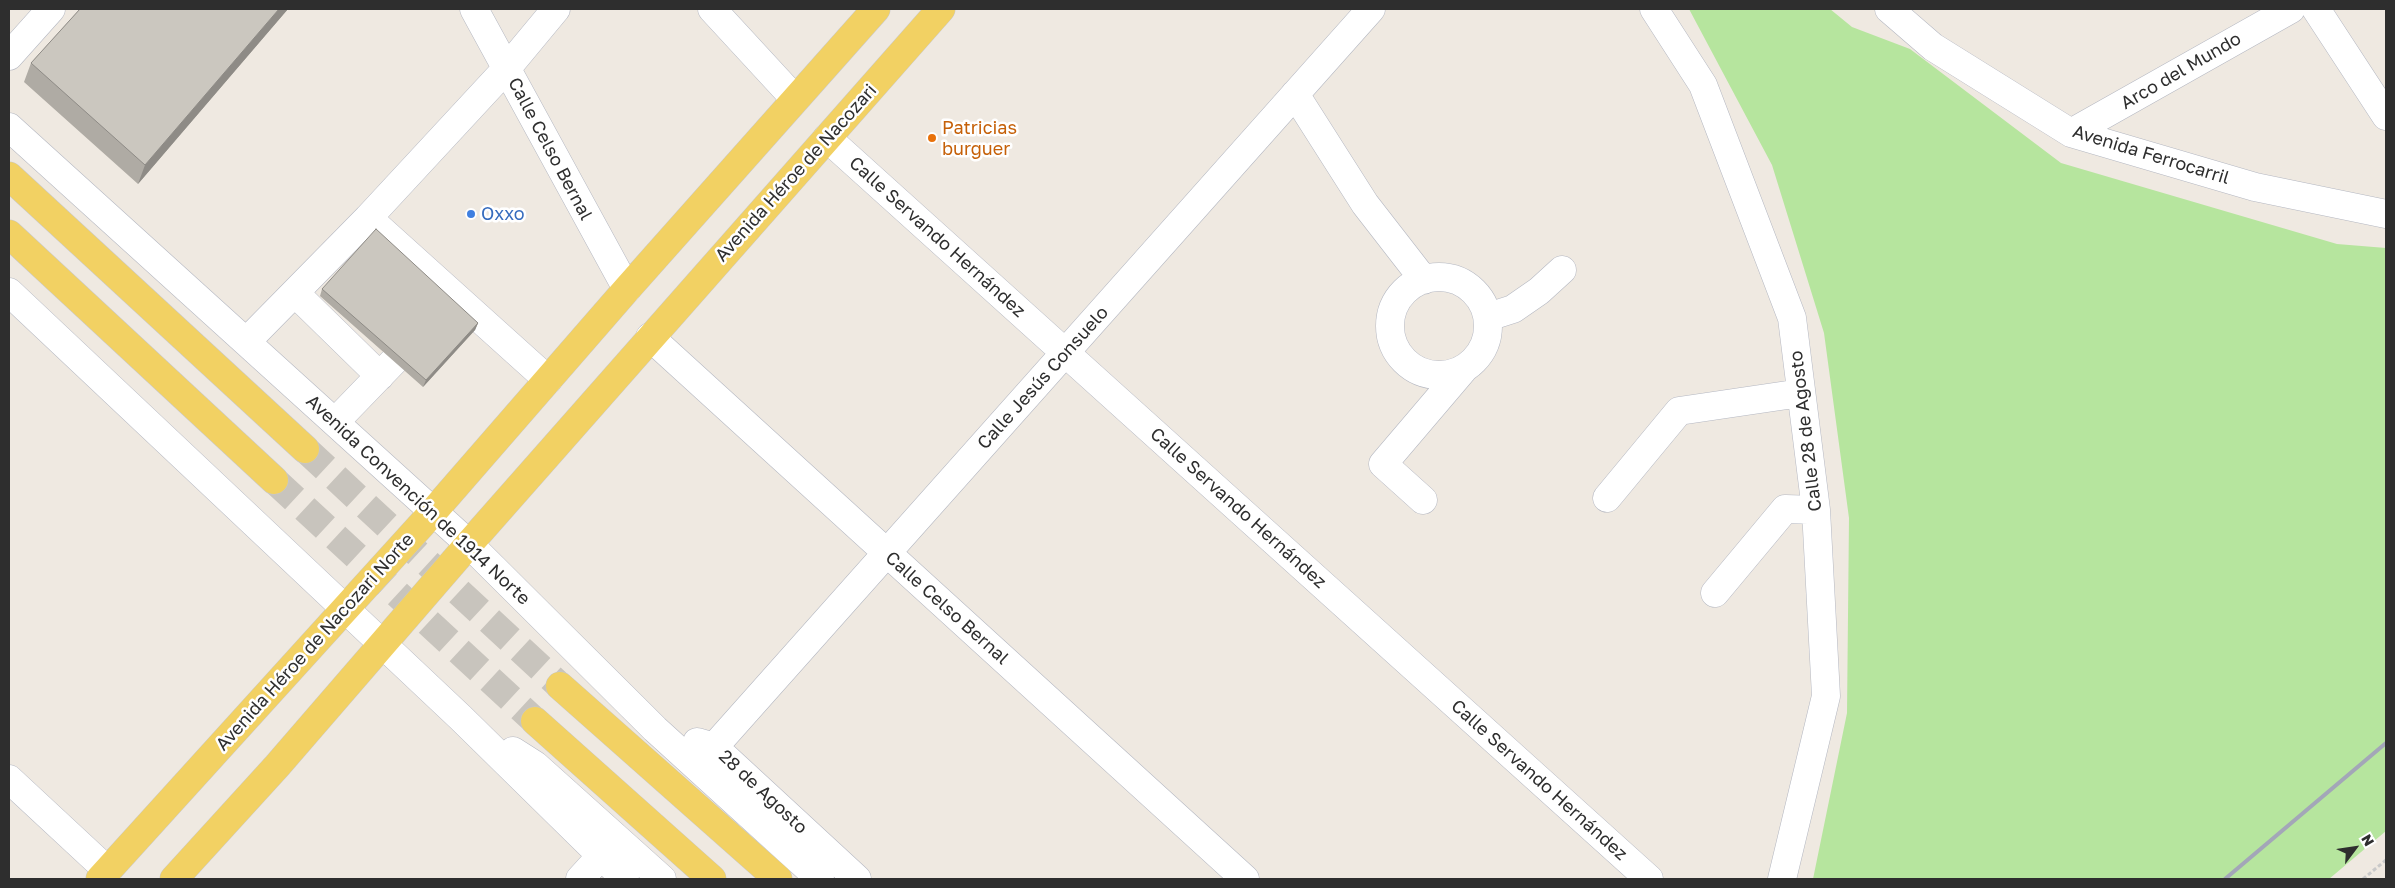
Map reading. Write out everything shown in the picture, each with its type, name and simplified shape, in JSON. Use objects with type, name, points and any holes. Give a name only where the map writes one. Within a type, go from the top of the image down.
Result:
[{"type":"main road","points":[[626,289],[876,9]]},
{"type":"main road","name":"Avenida Héroe de Nacozari","points":[[650,338],[941,9]]},
{"type":"main road","points":[[9,176],[305,449]]},
{"type":"main road","points":[[9,234],[274,480]]},
{"type":"main road","name":"Avenida Héroe de Nacozari Norte","points":[[104,875],[433,512],[626,289]]},
{"type":"main road","points":[[174,879],[277,766],[382,643],[650,338]]},
{"type":"main road","points":[[560,686],[778,879]]},
{"type":"main road","points":[[535,721],[712,879]]},
{"type":"street","points":[[9,56],[51,9]]},
{"type":"street","name":"Calle Celso Bernal","points":[[474,9],[626,289]]},
{"type":"street","points":[[247,341],[368,218],[507,68],[556,9]]},
{"type":"street","points":[[712,9],[795,99]]},
{"type":"street","name":"Calle Jesús Consuelo","points":[[714,747],[1371,9]]},
{"type":"street","name":"Calle 28 de Agosto","points":[[1654,9],[1703,85],[1792,318],[1816,510],[1826,696],[1782,879]]},
{"type":"street","name":"Avenida Ferrocarril","points":[[1889,9],[1933,47],[2071,133],[2255,187],[2386,214]]},
{"type":"street","name":"Arco del Mundo","points":[[2071,133],[2291,9]]},
{"type":"street","points":[[2316,9],[2386,116]]},
{"type":"street","points":[[1295,94],[1365,204],[1424,280]]},
{"type":"street","name":"Avenida Convención de 1914 Norte","points":[[9,127],[469,544],[655,730],[820,879]]},
{"type":"street","name":"Calle Servando Hernández","points":[[827,138],[1649,879]]},
{"type":"street","points":[[368,218],[441,306],[548,380]]},
{"type":"street","points":[[1488,317],[1513,309],[1539,292],[1562,270]]},
{"type":"street","points":[[1423,500],[1383,464],[1463,370],[1475,361],[1484,348],[1489,333],[1488,317],[1483,303],[1473,291],[1461,282],[1446,277],[1416,282],[1402,293],[1393,308],[1390,325],[1392,342],[1401,357],[1413,369],[1429,375],[1447,375],[1463,370]]},
{"type":"street","points":[[9,292],[461,718],[625,879]]},
{"type":"street","points":[[295,293],[380,376]]},
{"type":"street","points":[[335,422],[380,376],[441,306]]},
{"type":"street","name":"Calle Celso Bernal","points":[[650,338],[1245,879]]},
{"type":"street","points":[[1607,498],[1679,411],[1801,393]]},
{"type":"street","points":[[1715,593],[1785,509],[1816,510]]},
{"type":"street","points":[[461,718],[536,765],[662,879]]},
{"type":"street","name":"28 de Agosto","points":[[655,730],[714,747],[857,879]]},
{"type":"street","points":[[9,779],[104,875]]},
{"type":"street","points":[[580,879],[601,856]]},
{"type":"path","points":[[2363,879],[2386,860]]},
{"type":"green space","points":[[1689,9],[1830,9],[1852,27],[1910,49],[2061,163],[2337,244],[2386,248],[2386,831],[2329,879],[1813,879],[1847,713],[1849,518],[1824,333],[1772,165]]},
{"type":"building","points":[[80,9],[279,9],[145,165],[31,63]]},
{"type":"building","points":[[376,229],[478,323],[426,380],[322,289]]},
{"type":"tunnel","points":[[305,449],[560,686]]},
{"type":"tunnel","points":[[274,480],[535,721]]},
{"type":"railway","points":[[2225,879],[2386,743]]},
{"type":"place","name":"Patricias burguer","points":[[932,138]]},
{"type":"place","name":"Oxxo","points":[[471,214]]}]
